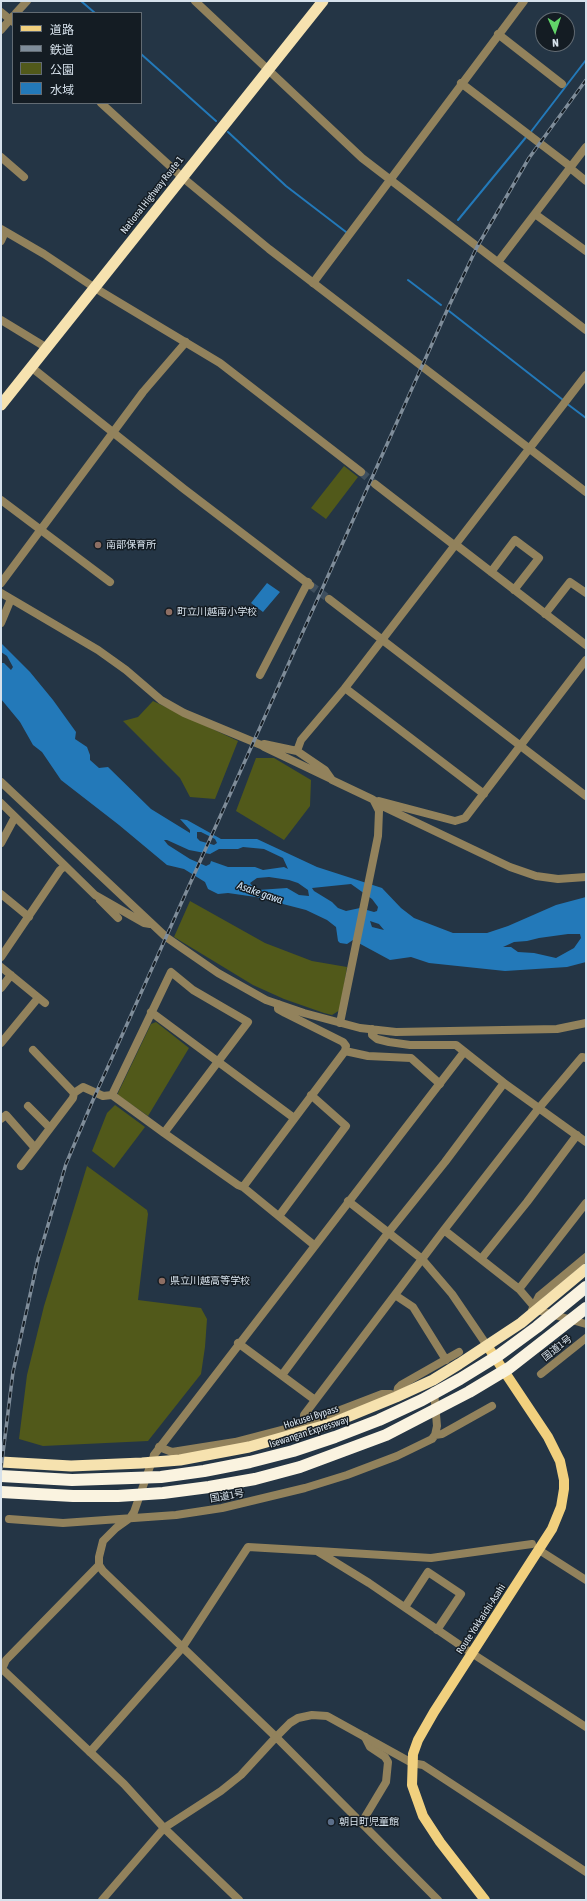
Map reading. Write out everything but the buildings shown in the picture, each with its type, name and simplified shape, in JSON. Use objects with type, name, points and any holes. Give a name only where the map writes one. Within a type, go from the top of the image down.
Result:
[{"type":"highway","name":"National Highway Route 1","points":[[1,405],[323,1]]},
{"type":"highway","name":"Hokusei Bypass","points":[[1,1462],[71,1466],[180,1460],[249,1447],[291,1436],[362,1412],[396,1398],[432,1380],[488,1347],[528,1318],[536,1308],[586,1269]]},
{"type":"highway","name":"Isewangan Expressway","points":[[1,1476],[72,1480],[161,1477],[204,1471],[250,1462],[335,1438],[422,1400],[460,1379],[537,1327],[586,1288]]},
{"type":"highway","points":[[1,1492],[74,1496],[118,1496],[163,1493],[255,1479],[300,1467],[386,1435],[469,1392],[508,1368],[586,1308]]},
{"type":"main road","name":"Route Yokkaichi-Asahi","points":[[485,1900],[440,1842],[423,1816],[412,1785],[412,1763],[418,1740],[434,1712],[473,1654],[536,1547],[552,1529],[561,1507],[564,1489],[562,1471],[548,1437],[488,1347]]},
{"type":"street","points":[[17,12],[27,1]]},
{"type":"street","points":[[195,1],[267,71],[362,158],[586,330]]},
{"type":"street","points":[[313,283],[461,83],[524,1]]},
{"type":"street","points":[[1,12],[12,19],[1,30]]},
{"type":"street","points":[[498,34],[562,84]]},
{"type":"street","points":[[461,83],[586,181]]},
{"type":"street","points":[[102,104],[182,177],[269,249],[586,492]]},
{"type":"street","points":[[498,262],[586,146]]},
{"type":"street","points":[[1,157],[24,177]]},
{"type":"street","points":[[535,214],[586,251]]},
{"type":"street","points":[[1,241],[3,230],[44,254],[95,288],[220,363],[361,472]]},
{"type":"street","points":[[1,320],[47,348]]},
{"type":"street","points":[[1,583],[41,530],[64,496],[143,392],[186,342]]},
{"type":"street","points":[[31,367],[184,489],[309,584],[260,675]]},
{"type":"street","points":[[297,751],[301,740],[345,688],[586,374]]},
{"type":"street","points":[[375,484],[586,645]]},
{"type":"street","points":[[1,500],[110,582]]},
{"type":"street","points":[[491,572],[516,540],[539,558],[514,590]]},
{"type":"street","points":[[545,614],[570,582],[586,593]]},
{"type":"street","points":[[1,593],[98,650],[126,670],[172,707],[261,745],[372,799],[384,807],[510,867],[536,876],[558,879],[586,876]]},
{"type":"street","points":[[1,622],[11,599]]},
{"type":"street","points":[[329,599],[586,796]]},
{"type":"street","points":[[372,799],[455,821],[465,818],[586,660]]},
{"type":"street","points":[[345,688],[484,794]]},
{"type":"street","points":[[261,745],[264,744],[297,751],[325,770],[332,780]]},
{"type":"street","points":[[1,782],[175,944],[256,996],[340,1023],[396,1032],[557,1029],[586,1023]]},
{"type":"street","points":[[340,1023],[376,853],[380,818],[379,810],[372,799]]},
{"type":"street","points":[[1,803],[118,918]]},
{"type":"street","points":[[1,843],[14,817]]},
{"type":"street","points":[[1,957],[60,870],[65,866]]},
{"type":"street","points":[[1,894],[28,917]]},
{"type":"street","points":[[95,895],[144,923],[153,925]]},
{"type":"street","points":[[1,967],[46,1004]]},
{"type":"street","points":[[112,1095],[171,972],[199,994],[248,1022],[164,1133]]},
{"type":"street","points":[[1,988],[11,975]]},
{"type":"street","points":[[1,1043],[38,998]]},
{"type":"street","points":[[243,1187],[345,1051],[346,1046],[343,1042],[278,1009],[278,1004]]},
{"type":"street","points":[[151,1012],[294,1118]]},
{"type":"street","points":[[372,1029],[372,1035],[377,1039],[410,1045],[456,1045],[504,1083],[586,1142]]},
{"type":"street","points":[[33,1050],[74,1092]]},
{"type":"street","points":[[345,1051],[368,1056],[411,1058],[440,1084]]},
{"type":"street","points":[[438,1900],[276,1737],[107,1576],[99,1565],[99,1557],[103,1541],[116,1528],[130,1518],[134,1512],[154,1455],[159,1448],[238,1343],[359,1190],[464,1052]]},
{"type":"street","points":[[304,1424],[304,1415],[444,1230],[539,1108],[582,1057],[586,1058]]},
{"type":"street","points":[[282,1375],[388,1233],[445,1162],[504,1083]]},
{"type":"street","points":[[74,1092],[83,1087],[103,1096],[112,1095],[164,1133],[243,1187],[314,1245]]},
{"type":"street","points":[[21,1166],[73,1098],[74,1092]]},
{"type":"street","points":[[279,1216],[346,1126],[311,1095]]},
{"type":"street","points":[[28,1106],[50,1128]]},
{"type":"street","points":[[1,1119],[6,1115],[34,1148]]},
{"type":"street","points":[[481,1259],[527,1202],[577,1135]]},
{"type":"street","points":[[348,1202],[422,1259],[452,1294],[488,1347]]},
{"type":"street","points":[[519,1289],[586,1203]]},
{"type":"street","points":[[444,1230],[519,1289],[536,1308],[586,1324]]},
{"type":"street","points":[[536,1308],[539,1296],[586,1257]]},
{"type":"street","points":[[395,1295],[413,1307],[446,1360]]},
{"type":"street","name":"国道1号","points":[[541,1374],[586,1338]]},
{"type":"street","points":[[238,1343],[316,1400]]},
{"type":"street","points":[[159,1448],[172,1452],[201,1448],[235,1442],[304,1424],[382,1394],[459,1352]]},
{"type":"street","points":[[432,1380],[437,1426],[435,1435]]},
{"type":"street","points":[[382,1394],[391,1394],[396,1398],[398,1388],[401,1385]]},
{"type":"street","name":"国道1号","points":[[9,1519],[63,1523],[176,1515],[222,1508],[305,1488],[347,1475],[397,1456],[428,1441],[435,1435],[442,1434],[492,1406]]},
{"type":"street","points":[[90,1752],[182,1648],[248,1547],[431,1558],[536,1547],[586,1580]]},
{"type":"street","points":[[317,1551],[586,1727]]},
{"type":"street","points":[[99,1565],[6,1660],[1,1668],[124,1784],[164,1828],[239,1900]]},
{"type":"street","points":[[404,1607],[428,1572],[462,1594],[437,1630]]},
{"type":"street","points":[[102,1900],[164,1828],[222,1791],[236,1779],[290,1723],[298,1718],[312,1715],[327,1716],[412,1763],[423,1765],[586,1872]]},
{"type":"street","points":[[362,1822],[386,1782],[388,1762],[385,1757],[370,1747],[364,1737]]},
{"type":"green space","points":[[344,466],[358,477],[326,519],[311,508]]},
{"type":"green space","points":[[153,701],[238,741],[215,799],[190,797],[180,778],[123,721],[138,717]]},
{"type":"green space","points":[[256,758],[274,758],[311,780],[310,806],[284,840],[236,811]]},
{"type":"green space","points":[[190,901],[265,943],[312,961],[347,967],[340,1010],[332,1015],[284,999],[253,985],[174,937]]},
{"type":"green space","points":[[156,1022],[189,1048],[148,1116],[118,1095],[118,1093],[151,1024]]},
{"type":"green space","points":[[115,1105],[145,1127],[114,1168],[92,1151],[107,1113]]},
{"type":"green space","points":[[87,1166],[147,1210],[148,1214],[138,1300],[201,1308],[207,1319],[201,1374],[148,1441],[43,1446],[19,1439],[27,1375],[44,1306]]},
{"type":"water","points":[[267,583],[280,592],[263,612],[251,603]]},
{"type":"water","name":"Asake gawa","points":[[1,643],[30,672],[53,700],[76,732],[75,739],[87,747],[90,760],[99,768],[108,767],[151,809],[190,833],[190,830],[180,819],[187,820],[221,839],[257,839],[317,867],[382,888],[401,908],[414,918],[453,933],[487,933],[508,926],[556,905],[586,897],[586,962],[567,967],[505,971],[429,963],[411,957],[390,960],[353,940],[347,944],[340,943],[338,941],[336,927],[327,920],[306,910],[256,897],[228,893],[218,894],[208,889],[205,882],[184,869],[167,865],[61,780],[42,752],[33,745],[20,722],[1,699],[1,663],[4,663],[11,670],[13,667],[7,656],[1,652]],"holes":[[[197,832],[201,832],[215,839],[217,843],[214,845],[200,841],[197,838]],[[164,840],[189,850],[210,854],[219,849],[238,849],[243,847],[264,849],[283,858],[288,869],[284,867],[263,870],[255,867],[228,867],[211,861],[210,864],[206,866],[190,859],[168,845]],[[269,877],[289,880],[298,883],[308,890],[309,896],[299,895],[287,888],[258,890],[250,883],[257,878]],[[351,884],[372,899],[378,907],[377,911],[374,912],[360,908],[346,911],[338,908],[312,888]],[[370,921],[379,924],[384,930],[372,927]],[[568,934],[580,934],[581,938],[574,948],[556,958],[534,953],[518,952],[511,947],[503,947],[514,942]]]},
{"type":"waterway","points":[[81,1],[94,12]]},
{"type":"waterway","points":[[142,55],[216,121]]},
{"type":"waterway","points":[[530,133],[586,60]]},
{"type":"waterway","points":[[228,132],[286,186],[346,232]]},
{"type":"waterway","points":[[458,220],[527,136]]},
{"type":"waterway","points":[[408,280],[441,305]]},
{"type":"waterway","points":[[449,311],[563,400]]},
{"type":"waterway","points":[[566,403],[586,418]]},
{"type":"tunnel","points":[[361,472],[375,484]]},
{"type":"tunnel","points":[[310,585],[329,599]]},
{"type":"railway","points":[[1,1469],[13,1372],[38,1259],[66,1164],[93,1100],[449,306],[477,247],[529,158],[586,80]]},
{"type":"place","name":"南部保育所","points":[[98,545]]},
{"type":"place","name":"町立川越南小学校","points":[[169,612]]},
{"type":"place","name":"県立川越高等学校","points":[[162,1281]]},
{"type":"place","name":"朝日町児童館","points":[[331,1822]]}]
